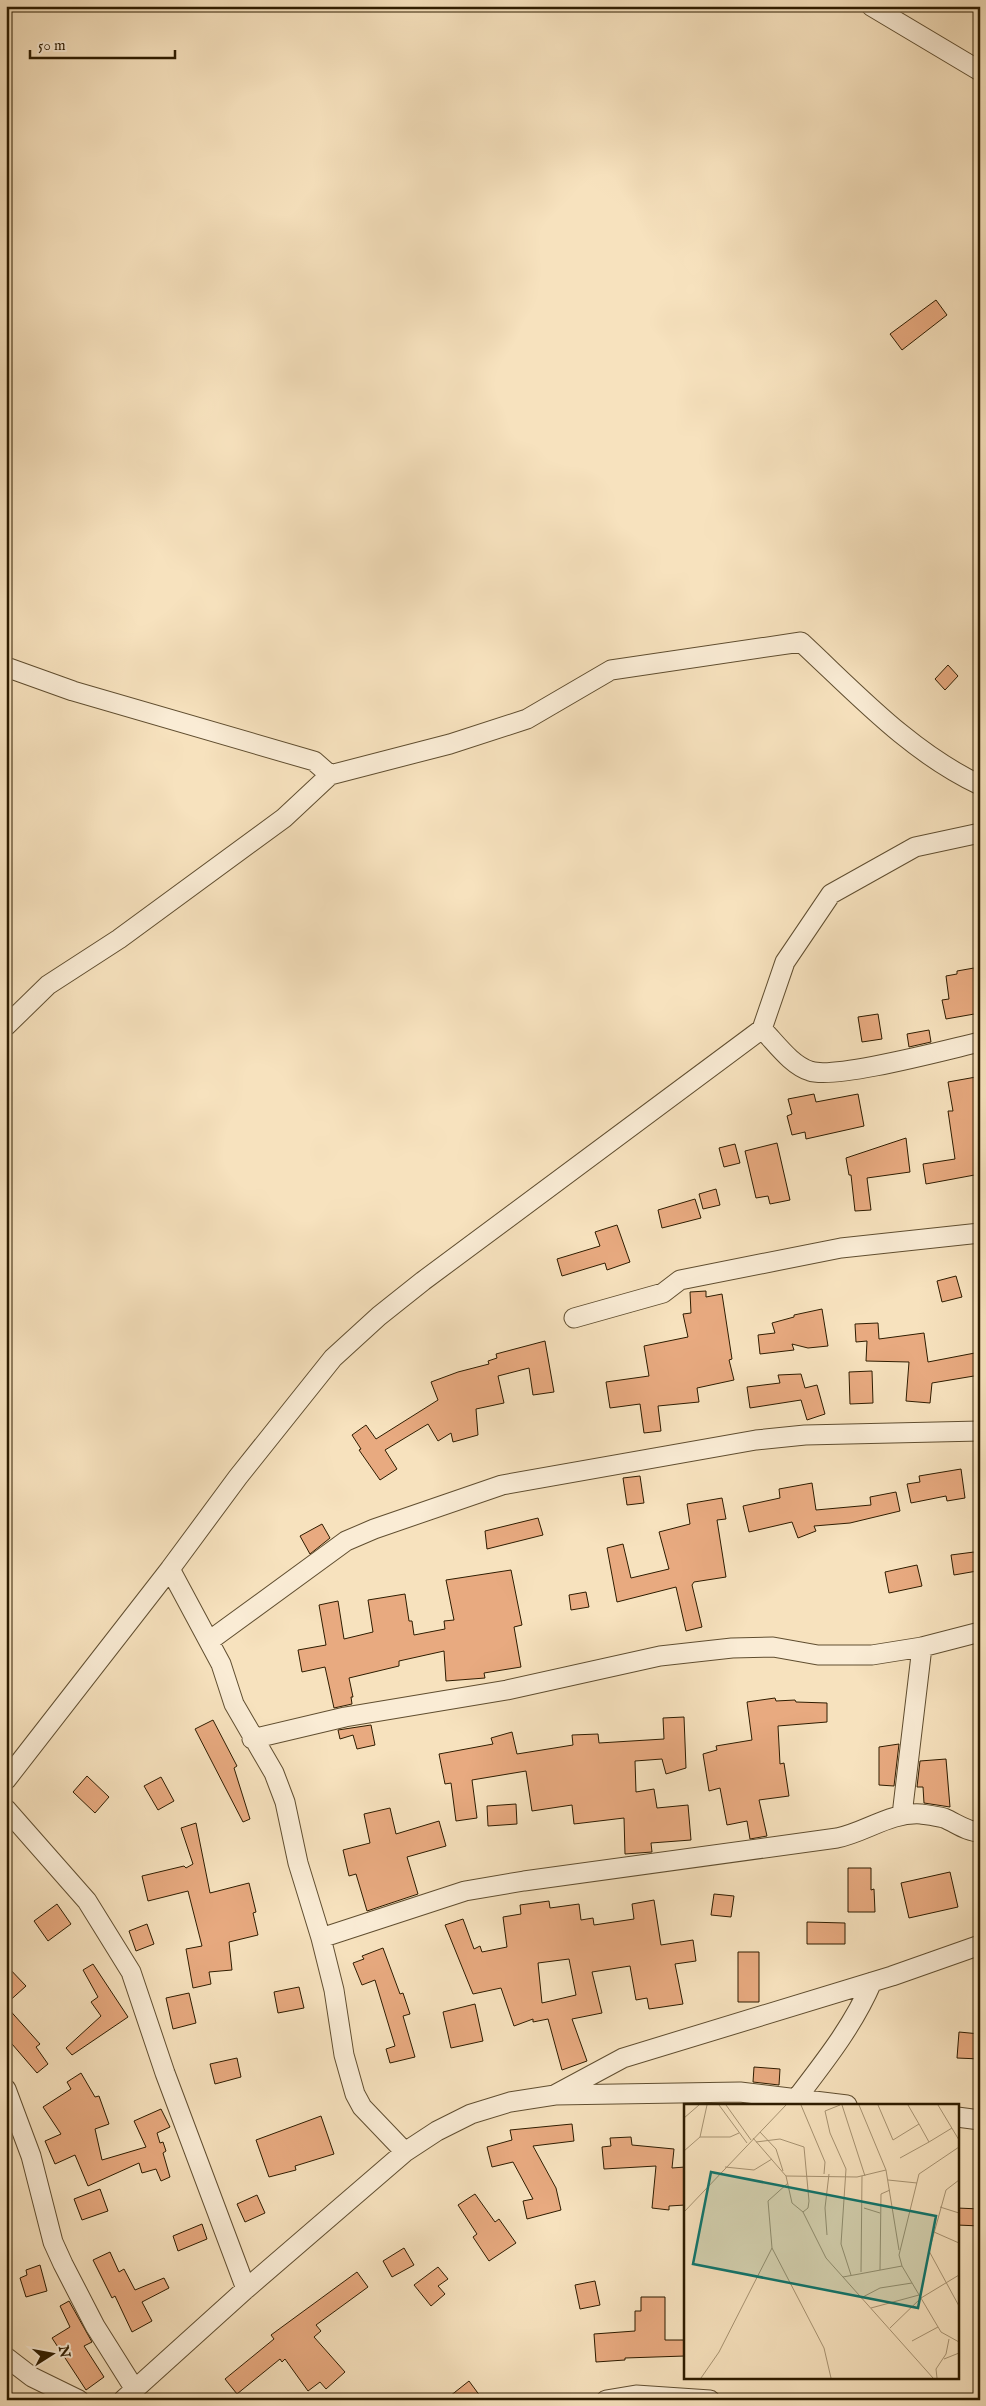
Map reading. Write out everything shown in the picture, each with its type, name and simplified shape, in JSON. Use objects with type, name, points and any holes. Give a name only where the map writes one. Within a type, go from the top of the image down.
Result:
[{"type":"street","points":[[871,6],[980,71]]},
{"type":"street","points":[[6,1026],[48,986],[118,939],[284,818],[330,775],[450,744],[527,719],[611,670],[801,642],[909,741],[952,772],[980,785]]},
{"type":"street","points":[[6,667],[73,691],[314,761],[330,775]]},
{"type":"street","points":[[6,1780],[170,1569],[238,1477],[333,1358],[379,1316],[423,1281],[762,1029],[785,962],[831,894],[915,847],[980,833]]},
{"type":"street","points":[[762,1029],[798,1066],[812,1072],[824,1073],[889,1062],[980,1042]]},
{"type":"street","points":[[574,1318],[663,1293],[680,1280],[841,1248],[980,1233]]},
{"type":"street","points":[[209,1641],[346,1541],[374,1529],[502,1486],[756,1440],[795,1436],[980,1431]]},
{"type":"street","points":[[170,1569],[221,1664],[234,1704],[252,1739],[274,1773],[285,1802],[298,1863],[321,1938],[334,1990],[344,2055],[355,2094],[362,2107],[405,2152]]},
{"type":"street","points":[[252,1739],[344,1717],[507,1690],[660,1656],[732,1648],[773,1647],[818,1655],[872,1655],[922,1647],[980,1632]]},
{"type":"street","points":[[902,1815],[922,1647]]},
{"type":"street","points":[[6,1809],[87,1901],[131,1972],[169,2082],[246,2289]]},
{"type":"street","points":[[321,1938],[465,1891],[524,1881],[837,1838],[857,1834],[882,1821],[902,1815],[920,1814],[942,1817],[974,1832],[980,1832]]},
{"type":"street","points":[[555,2095],[623,2058],[872,1982],[980,1946]]},
{"type":"street","points":[[796,2099],[846,2033],[860,2011],[872,1982]]},
{"type":"street","points":[[6,2089],[31,2156],[48,2225],[62,2264],[128,2394],[405,2152],[437,2131],[471,2114],[510,2102],[555,2095],[740,2092],[838,2104]]},
{"type":"street","points":[[958,2117],[980,2120]]},
{"type":"street","points":[[6,2357],[32,2377],[79,2400]]},
{"type":"street","points":[[606,2400],[636,2395],[710,2400]]},
{"type":"building","points":[[936,300],[947,315],[902,350],[890,334]]},
{"type":"building","points":[[948,665],[958,676],[945,690],[935,679]]},
{"type":"building","points":[[974,968],[980,1013],[946,1019],[942,1000],[949,999],[946,976],[957,974],[957,971]]},
{"type":"building","points":[[878,1014],[882,1039],[862,1042],[858,1017]]},
{"type":"building","points":[[929,1030],[931,1042],[909,1047],[907,1034]]},
{"type":"building","points":[[976,1077],[980,1097],[980,1174],[926,1184],[923,1164],[955,1159],[948,1111],[953,1111],[948,1082]]},
{"type":"building","points":[[814,1094],[816,1102],[858,1094],[864,1126],[806,1139],[805,1132],[792,1135],[787,1116],[792,1114],[788,1099]]},
{"type":"building","points":[[906,1138],[910,1172],[867,1178],[871,1210],[855,1211],[851,1175],[849,1175],[846,1158]]},
{"type":"building","points":[[777,1143],[790,1200],[770,1204],[768,1196],[756,1198],[745,1151]]},
{"type":"building","points":[[735,1144],[740,1163],[724,1167],[719,1148]]},
{"type":"building","points":[[716,1189],[720,1205],[703,1209],[699,1194]]},
{"type":"building","points":[[695,1199],[701,1218],[662,1228],[658,1210]]},
{"type":"building","points":[[617,1225],[630,1262],[607,1270],[605,1263],[562,1276],[557,1259],[600,1246],[595,1232]]},
{"type":"building","points":[[956,1276],[962,1297],[942,1302],[937,1281]]},
{"type":"building","points":[[706,1291],[706,1297],[722,1294],[732,1359],[729,1360],[734,1380],[697,1388],[699,1402],[658,1406],[661,1431],[644,1433],[640,1404],[610,1408],[606,1382],[649,1376],[644,1346],[688,1337],[683,1314],[691,1313],[690,1292]]},
{"type":"building","points":[[822,1309],[828,1346],[808,1348],[792,1344],[794,1350],[760,1354],[758,1335],[775,1333],[772,1323],[794,1317],[794,1315]]},
{"type":"building","points":[[878,1323],[879,1339],[924,1333],[928,1362],[980,1352],[980,1375],[932,1383],[930,1403],[906,1401],[909,1362],[866,1361],[867,1341],[856,1342],[855,1324]]},
{"type":"building","points":[[545,1341],[554,1392],[533,1395],[529,1368],[498,1376],[504,1403],[476,1409],[478,1435],[453,1442],[451,1433],[438,1441],[428,1424],[385,1450],[397,1469],[380,1480],[359,1450],[361,1449],[352,1435],[366,1425],[376,1439],[438,1400],[431,1382],[458,1372],[489,1364],[488,1361],[497,1358],[496,1354]]},
{"type":"building","points":[[872,1371],[873,1403],[850,1404],[849,1372]]},
{"type":"building","points":[[801,1374],[805,1388],[817,1385],[825,1414],[807,1420],[801,1400],[750,1408],[747,1387],[780,1383],[778,1375]]},
{"type":"building","points":[[961,1469],[965,1498],[947,1501],[946,1496],[911,1503],[907,1484],[920,1482],[919,1476]]},
{"type":"building","points":[[640,1476],[644,1503],[627,1505],[623,1478]]},
{"type":"building","points":[[812,1483],[816,1510],[871,1505],[870,1497],[896,1492],[900,1511],[850,1523],[814,1526],[816,1531],[798,1538],[792,1522],[749,1532],[743,1506],[780,1498],[779,1489]]},
{"type":"building","points":[[722,1498],[726,1519],[717,1520],[726,1577],[694,1582],[692,1585],[702,1627],[686,1631],[676,1587],[617,1602],[607,1548],[623,1544],[631,1578],[669,1569],[659,1532],[690,1524],[687,1504]]},
{"type":"building","points":[[538,1518],[543,1535],[487,1549],[485,1531]]},
{"type":"building","points":[[322,1524],[330,1538],[310,1554],[300,1536]]},
{"type":"building","points":[[974,1552],[977,1571],[954,1575],[951,1555]]},
{"type":"building","points":[[917,1565],[922,1586],[889,1593],[885,1572]]},
{"type":"building","points":[[511,1570],[522,1625],[514,1627],[521,1667],[484,1673],[485,1678],[446,1681],[444,1651],[399,1661],[399,1666],[349,1678],[353,1697],[351,1697],[352,1704],[334,1708],[325,1667],[302,1672],[298,1650],[326,1645],[319,1605],[338,1601],[344,1639],[373,1632],[368,1600],[405,1594],[409,1621],[412,1621],[414,1635],[445,1629],[444,1621],[454,1620],[446,1580]]},
{"type":"building","points":[[586,1592],[589,1607],[571,1610],[569,1595]]},
{"type":"building","points":[[775,1698],[776,1701],[795,1700],[796,1702],[827,1703],[827,1722],[778,1726],[780,1764],[784,1763],[789,1796],[759,1800],[767,1836],[750,1839],[747,1821],[727,1825],[720,1788],[709,1791],[703,1754],[717,1750],[716,1746],[752,1740],[747,1702]]},
{"type":"building","points":[[684,1717],[686,1768],[666,1774],[662,1759],[635,1761],[636,1792],[654,1789],[657,1808],[688,1805],[691,1840],[651,1843],[652,1852],[625,1854],[624,1818],[574,1824],[572,1805],[532,1811],[526,1771],[472,1780],[477,1818],[456,1821],[451,1783],[445,1784],[439,1754],[493,1744],[491,1738],[512,1732],[517,1754],[573,1745],[572,1735],[598,1734],[599,1743],[664,1739],[663,1718]]},
{"type":"building","points":[[213,1720],[237,1766],[234,1768],[250,1819],[243,1822],[195,1729]]},
{"type":"building","points":[[371,1725],[375,1745],[357,1749],[353,1735],[340,1739],[338,1730]]},
{"type":"building","points":[[899,1744],[894,1786],[879,1785],[879,1747]]},
{"type":"building","points":[[946,1759],[950,1807],[924,1803],[923,1787],[917,1787],[920,1761]]},
{"type":"building","points":[[87,1776],[109,1797],[95,1813],[73,1792]]},
{"type":"building","points":[[161,1777],[174,1801],[158,1810],[144,1786]]},
{"type":"building","points":[[516,1804],[517,1824],[488,1826],[487,1806]]},
{"type":"building","points":[[390,1808],[396,1834],[439,1821],[446,1846],[407,1857],[418,1894],[367,1911],[356,1874],[349,1876],[343,1850],[370,1843],[364,1814]]},
{"type":"building","points":[[196,1823],[210,1893],[249,1883],[256,1912],[253,1913],[258,1935],[229,1942],[232,1970],[209,1972],[211,1984],[193,1988],[186,1949],[202,1946],[188,1891],[148,1901],[142,1876],[184,1866],[186,1868],[193,1864],[181,1828]]},
{"type":"building","points":[[848,1868],[871,1868],[871,1890],[874,1889],[875,1912],[848,1912]]},
{"type":"building","points":[[950,1872],[958,1907],[909,1918],[901,1883]]},
{"type":"building","points":[[714,1894],[734,1896],[731,1917],[711,1915]]},
{"type":"building","points":[[654,1900],[661,1945],[693,1940],[696,1961],[675,1964],[683,2004],[649,2009],[647,1998],[636,2000],[630,1966],[592,1972],[602,2013],[572,2019],[587,2061],[562,2070],[548,2019],[533,2022],[533,2019],[514,2026],[501,1988],[473,1994],[445,1925],[463,1919],[474,1949],[480,1946],[482,1952],[507,1947],[503,1917],[521,1914],[520,1905],[549,1901],[550,1908],[579,1904],[581,1920],[593,1918],[594,1925],[634,1919],[632,1904]],"holes":[[[569,1959],[576,1995],[542,2003],[538,1963]]]},
{"type":"building","points":[[57,1904],[71,1924],[48,1941],[34,1921]]},
{"type":"building","points":[[807,1922],[845,1923],[845,1944],[807,1944]]},
{"type":"building","points":[[147,1924],[154,1944],[136,1951],[129,1931]]},
{"type":"building","points":[[383,1948],[400,1994],[403,1993],[410,2014],[403,2016],[415,2057],[390,2063],[386,2049],[395,2046],[375,1980],[362,1985],[353,1963],[364,1959],[362,1956]]},
{"type":"building","points":[[738,1952],[759,1952],[759,2002],[738,2002]]},
{"type":"building","points":[[93,1964],[128,2017],[72,2055],[66,2048],[101,2016],[91,2002],[98,1997],[83,1970]]},
{"type":"building","points":[[6,1965],[26,1986],[6,2004]]},
{"type":"building","points":[[299,1987],[304,2008],[278,2013],[274,1992]]},
{"type":"building","points":[[189,1993],[196,2023],[173,2029],[166,1998]]},
{"type":"building","points":[[475,2004],[483,2041],[451,2048],[443,2012]]},
{"type":"building","points":[[6,2006],[40,2044],[36,2047],[48,2064],[37,2073],[6,2037]]},
{"type":"building","points":[[959,2032],[980,2034],[980,2059],[957,2058]]},
{"type":"building","points":[[237,2058],[241,2077],[215,2084],[210,2064]]},
{"type":"building","points":[[754,2067],[780,2069],[779,2085],[753,2082]]},
{"type":"building","points":[[81,2073],[95,2097],[99,2096],[109,2124],[95,2129],[102,2160],[146,2147],[134,2121],[161,2109],[170,2127],[157,2133],[160,2143],[163,2142],[166,2151],[163,2153],[170,2177],[161,2181],[156,2169],[142,2173],[139,2163],[88,2186],[75,2155],[55,2164],[45,2141],[61,2134],[43,2107],[71,2089],[67,2082]]},
{"type":"building","points":[[321,2116],[334,2154],[295,2166],[296,2170],[269,2177],[256,2140]]},
{"type":"building","points":[[572,2124],[574,2141],[533,2146],[556,2188],[561,2210],[527,2219],[523,2201],[533,2199],[513,2162],[492,2167],[487,2147],[512,2140],[510,2130]]},
{"type":"building","points":[[631,2137],[632,2145],[674,2149],[672,2168],[684,2167],[684,2205],[669,2206],[669,2210],[652,2208],[656,2166],[604,2169],[602,2147],[611,2146],[610,2138]]},
{"type":"building","points":[[100,2189],[108,2211],[82,2220],[74,2199]]},
{"type":"building","points":[[475,2194],[495,2222],[499,2219],[516,2243],[489,2261],[473,2237],[477,2234],[458,2205]]},
{"type":"building","points":[[257,2195],[265,2213],[245,2222],[237,2204]]},
{"type":"building","points":[[958,2208],[980,2209],[980,2226],[958,2225]]},
{"type":"building","points":[[202,2224],[207,2239],[178,2251],[173,2236]]},
{"type":"building","points":[[404,2248],[414,2265],[392,2277],[383,2261]]},
{"type":"building","points":[[110,2252],[119,2272],[124,2269],[135,2290],[164,2278],[169,2288],[142,2302],[152,2321],[132,2332],[115,2296],[112,2298],[93,2260]]},
{"type":"building","points":[[40,2265],[47,2291],[26,2297],[20,2278],[27,2275],[26,2270]]},
{"type":"building","points":[[438,2267],[448,2279],[438,2286],[445,2294],[431,2306],[414,2285]]},
{"type":"building","points":[[357,2272],[368,2287],[316,2325],[321,2331],[314,2337],[345,2372],[326,2389],[320,2382],[308,2391],[285,2359],[282,2362],[280,2359],[237,2394],[225,2379],[274,2339],[271,2335]]},
{"type":"building","points":[[595,2281],[600,2305],[580,2309],[575,2285]]},
{"type":"building","points":[[641,2297],[665,2297],[665,2340],[684,2340],[684,2356],[625,2358],[625,2360],[596,2362],[594,2334],[635,2331],[635,2311],[641,2311]]},
{"type":"building","points":[[69,2301],[92,2342],[84,2346],[104,2377],[86,2390],[52,2338],[70,2327],[60,2306]]},
{"type":"building","points":[[469,2381],[483,2400],[445,2400]]}]
